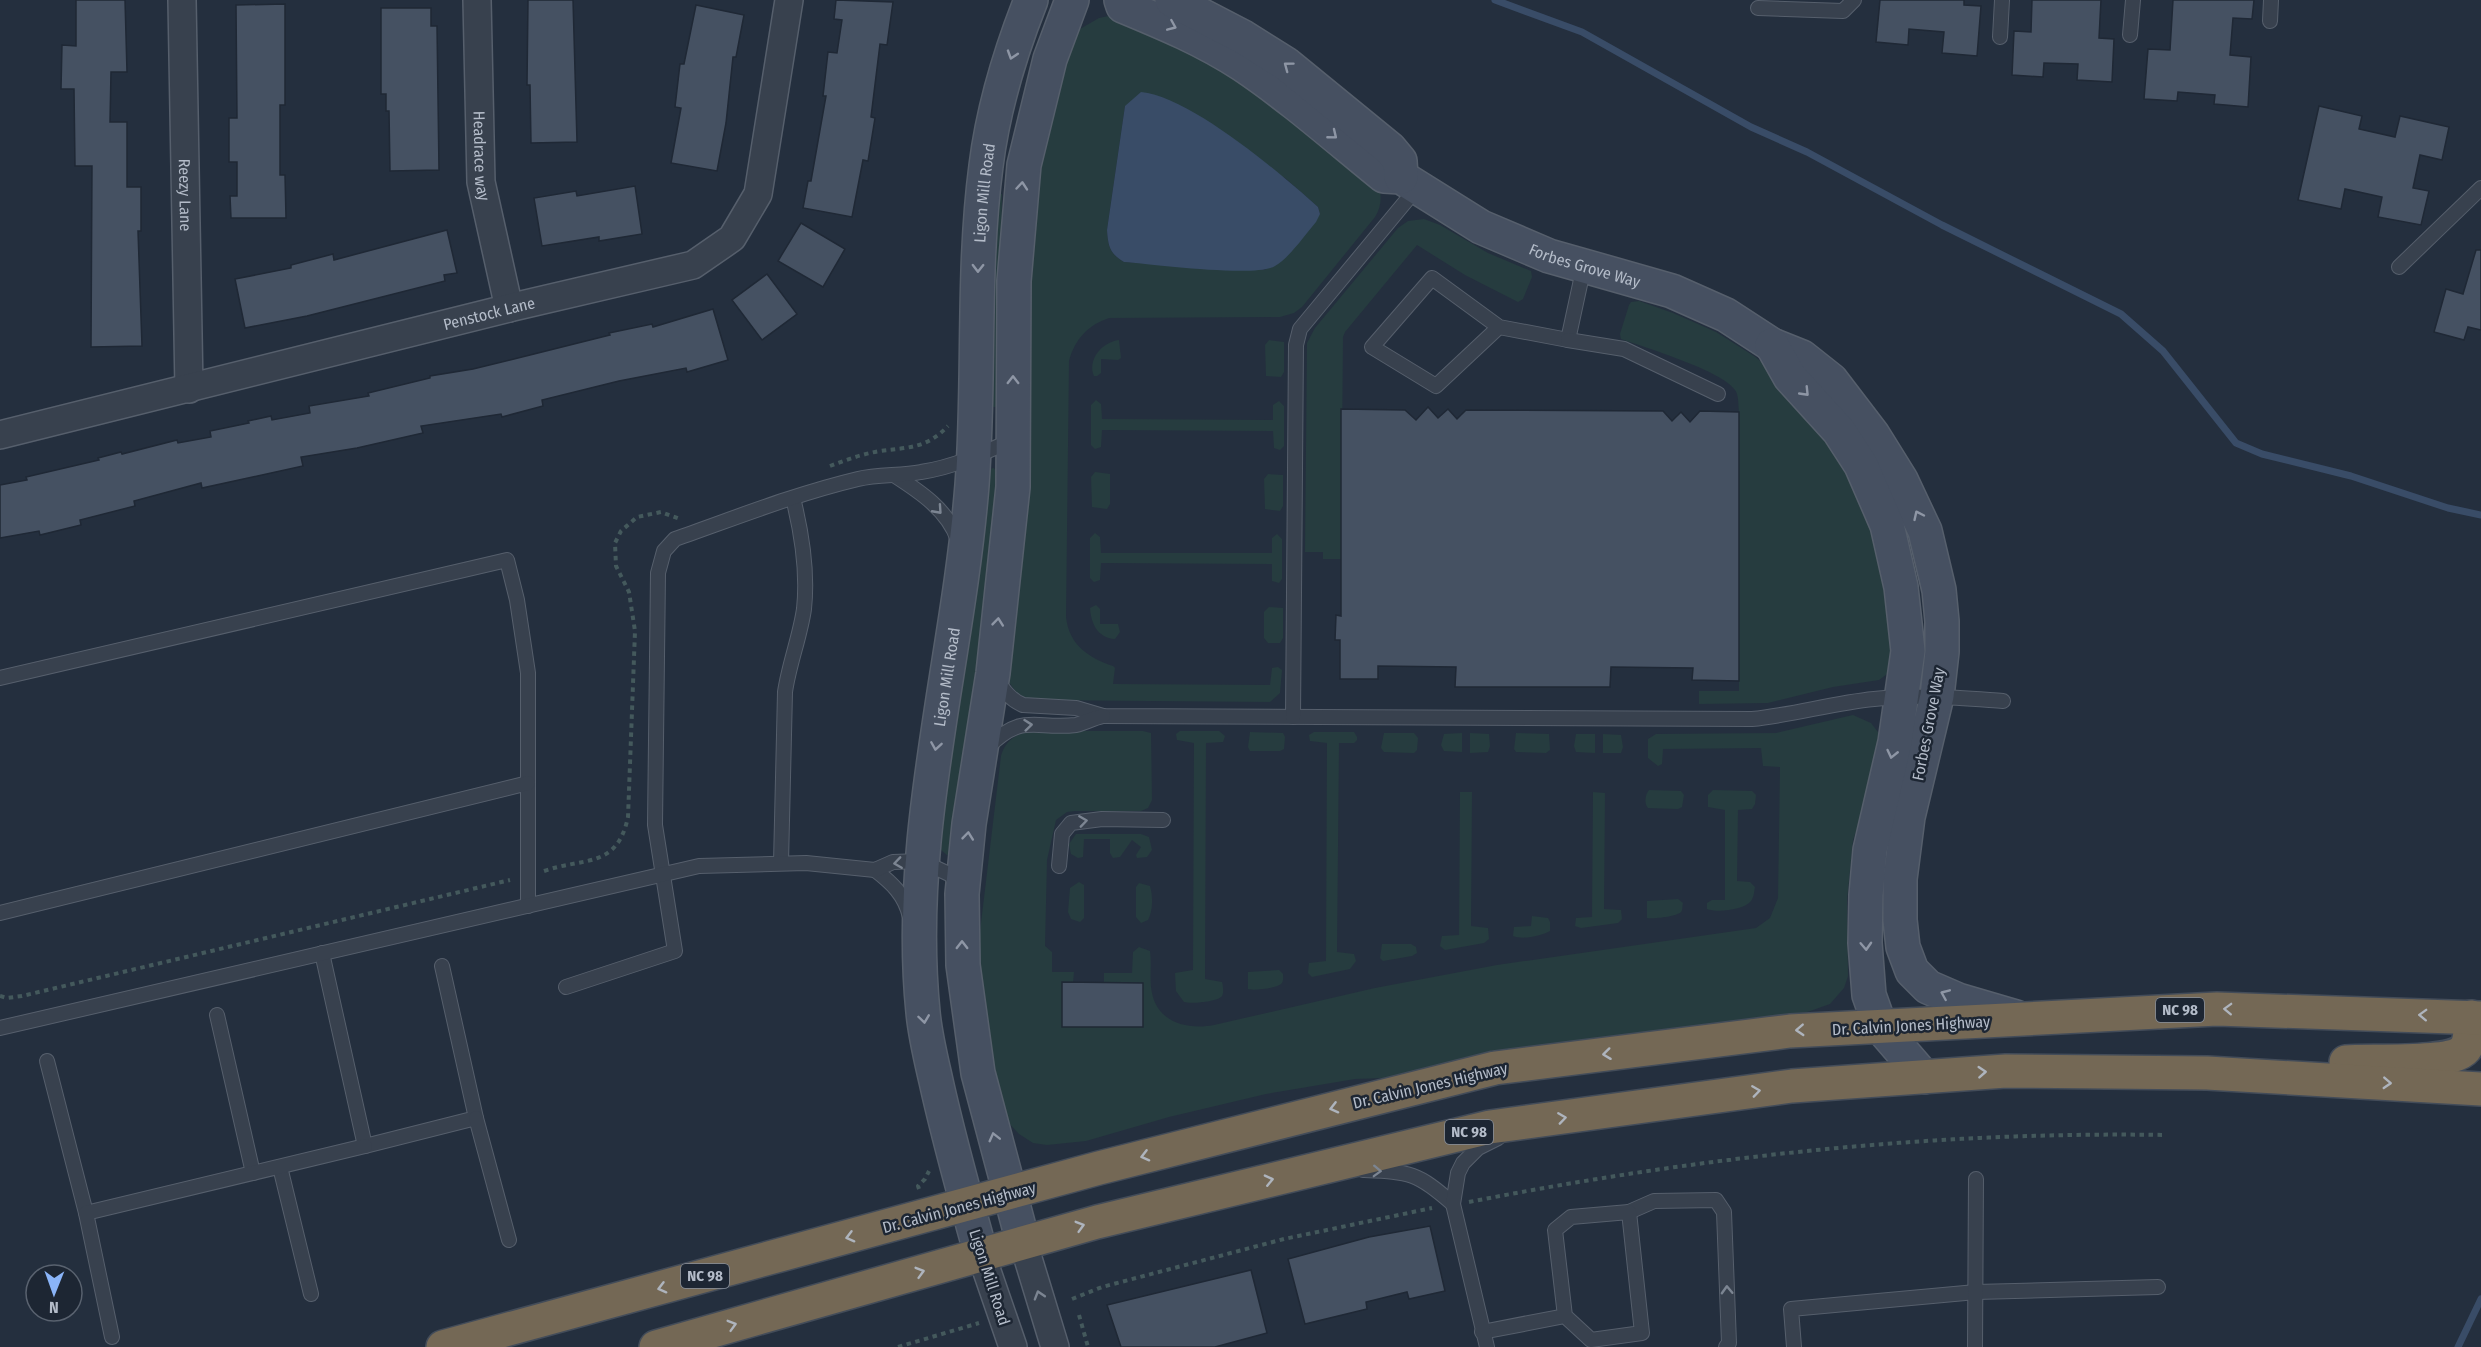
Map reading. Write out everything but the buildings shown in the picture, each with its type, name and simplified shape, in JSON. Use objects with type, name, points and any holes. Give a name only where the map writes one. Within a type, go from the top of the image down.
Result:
[{"type":"highway","name":"Dr. Calvin Jones Highway","points":[[443,1347],[1099,1168],[1495,1068],[1790,1031],[1880,1026],[2217,1009],[2476,1017]]},
{"type":"highway","points":[[2207,1073],[2366,1061],[2433,1060],[2450,1057],[2461,1053],[2467,1047],[2476,1017]]},
{"type":"highway","name":"NC 98","points":[[656,1347],[1097,1222],[1490,1127],[1792,1086],[2006,1071],[2207,1073],[2481,1089]]},
{"type":"street","name":"Reezy Lane","points":[[182,0],[189,389]]},
{"type":"street","name":"Headrace way","points":[[477,0],[481,182],[508,308]]},
{"type":"street","name":"Penstock Lane","points":[[0,435],[508,308],[693,265],[732,238],[758,194],[789,0]]},
{"type":"street","name":"Ligon Mill Road","points":[[1013,1347],[981,1254],[947,1133],[931,1059],[923,1013],[920,960],[921,861],[928,793],[964,560],[973,459],[979,242],[986,165],[1005,74],[1031,0]]},
{"type":"street","points":[[1055,1347],[1009,1194],[978,1073],[963,965],[962,894],[969,824],[993,673],[1013,487],[1014,281],[1024,165],[1050,58],[1072,0]]},
{"type":"street","name":"Forbes Grove Way","points":[[1121,0],[1124,6],[1182,31],[1242,64],[1384,176],[1408,183],[1481,227],[1549,256],[1672,291],[1726,315],[1772,345],[1802,357],[1831,380],[1873,435],[1901,480],[1925,531],[1939,590],[1942,652],[1937,696],[1908,817],[1900,879],[1900,920],[1903,947],[1912,971],[1928,987],[1959,1000],[2021,1019]]},
{"type":"street","points":[[1172,0],[1243,37],[1286,64],[1390,149],[1400,161],[1408,183]]},
{"type":"street","name":"Forbes Grove Way","points":[[1772,345],[1790,377],[1839,431],[1861,465],[1878,501],[1893,550],[1906,625],[1908,651],[1895,742],[1870,850],[1865,943],[1869,995],[1880,1026],[1924,1077]]},
{"type":"street","points":[[1878,501],[1899,529],[1923,589],[1928,674],[1937,696]]},
{"type":"lane","points":[[1758,8],[1843,11],[1854,0]]},
{"type":"lane","points":[[2000,38],[2002,0]]},
{"type":"lane","points":[[2130,34],[2133,0]]},
{"type":"lane","points":[[2270,21],[2271,0]]},
{"type":"lane","points":[[1293,717],[1296,345],[1300,329],[1408,183]]},
{"type":"lane","points":[[2399,267],[2481,188]]},
{"type":"lane","points":[[1568,340],[1584,266]]},
{"type":"lane","points":[[1499,327],[1436,386],[1372,347],[1432,278],[1499,327],[1624,349],[1718,394]]},
{"type":"lane","points":[[566,987],[675,951],[655,825],[658,573],[664,551],[675,539],[819,488],[864,477],[922,472],[973,459],[1014,439]]},
{"type":"lane","points":[[894,475],[924,494],[954,528],[964,560]]},
{"type":"lane","points":[[781,864],[786,692],[789,665],[803,612],[806,586],[801,532],[793,498]]},
{"type":"lane","points":[[0,678],[507,560],[517,600],[528,673],[528,906]]},
{"type":"lane","points":[[993,673],[1004,691],[1015,702],[1023,705],[1076,708],[1103,716],[1752,719],[1785,716],[1873,699],[1937,696],[2003,701]]},
{"type":"lane","points":[[980,754],[998,737],[1024,724],[1076,725],[1103,716]]},
{"type":"lane","points":[[0,913],[528,783]]},
{"type":"lane","points":[[1059,866],[1062,834],[1071,823],[1102,819],[1163,820]]},
{"type":"lane","points":[[0,1028],[699,866],[806,863],[875,870],[893,862],[921,861],[951,875],[962,894]]},
{"type":"lane","points":[[875,870],[892,883],[901,894],[908,909],[920,960]]},
{"type":"lane","points":[[322,953],[365,1146]]},
{"type":"lane","points":[[442,966],[476,1118],[509,1240]]},
{"type":"lane","points":[[217,1015],[253,1173]]},
{"type":"lane","points":[[47,1061],[86,1213],[112,1337]]},
{"type":"lane","points":[[86,1213],[476,1118]]},
{"type":"lane","points":[[1487,1347],[1453,1204],[1458,1173],[1468,1155],[1526,1122]]},
{"type":"lane","points":[[280,1167],[311,1294]]},
{"type":"lane","points":[[1319,1169],[1407,1173],[1429,1182],[1453,1204]]},
{"type":"lane","points":[[1976,1179],[1976,1347]]},
{"type":"lane","points":[[1629,1212],[1642,1333],[1591,1340],[1566,1316],[1555,1230],[1571,1217],[1629,1212],[1654,1201],[1716,1200],[1724,1212],[1729,1343],[1726,1347]]},
{"type":"lane","points":[[1794,1347],[1791,1309],[1976,1292],[2158,1287]]},
{"type":"lane","points":[[1482,1332],[1566,1316]]},
{"type":"path","points":[[826,467],[865,454],[924,445],[941,434],[951,423]]},
{"type":"path","points":[[546,871],[554,867],[600,859],[610,853],[618,844],[628,817],[635,631],[629,592],[616,566],[615,543],[628,523],[649,513],[661,512],[687,521]]},
{"type":"path","points":[[0,996],[7,998],[22,996],[492,882],[513,879]]},
{"type":"path","points":[[1468,1202],[1568,1182],[1810,1151],[2017,1136],[2166,1135]]},
{"type":"path","points":[[1072,1299],[1102,1287],[1284,1239],[1437,1207]]},
{"type":"path","points":[[1079,1315],[1088,1347]]},
{"type":"path","points":[[897,1347],[980,1323]]},
{"type":"green space","points":[[1113,15],[1194,45],[1378,183],[1379,187],[1380,205],[1375,217],[1302,307],[1294,313],[1280,317],[1109,318],[1083,334],[1069,361],[1066,617],[1071,635],[1088,654],[1115,668],[1113,684],[1270,685],[1272,668],[1278,667],[1282,670],[1280,693],[1270,702],[1030,700],[1017,693],[1008,681],[1033,190],[1068,51],[1080,29],[1099,18]],"holes":[[[1125,106],[1285,178],[1318,207],[1320,214],[1265,270],[1124,262],[1111,249],[1107,230]]]},
{"type":"green space","points":[[993,193],[1002,194],[1000,407],[990,407]]},
{"type":"green space","points":[[1424,219],[1440,225],[1488,253],[1531,271],[1532,277],[1523,299],[1518,302],[1465,275],[1417,245],[1345,332],[1343,337],[1341,559],[1323,559],[1323,552],[1305,552],[1307,343],[1315,328],[1398,228],[1408,221]]},
{"type":"green space","points":[[1639,301],[1716,332],[1754,356],[1789,384],[1877,518],[1894,669],[1879,680],[1833,687],[1768,703],[1699,704],[1699,691],[1739,691],[1738,397],[1728,383],[1715,375],[1682,360],[1621,339],[1620,334],[1629,305],[1631,302]]},
{"type":"green space","points":[[1119,340],[1121,358],[1118,360],[1101,359],[1101,373],[1094,376],[1092,370],[1094,358],[1107,344]]},
{"type":"green space","points":[[1269,340],[1284,342],[1284,372],[1281,377],[1266,376],[1265,345]]},
{"type":"green space","points":[[1096,400],[1101,404],[1102,419],[1273,420],[1273,405],[1279,401],[1284,406],[1284,446],[1280,450],[1274,448],[1273,431],[1102,430],[1101,447],[1095,449],[1091,445],[1091,405]]},
{"type":"green space","points":[[994,468],[999,477],[992,581],[952,853],[947,855],[941,850],[943,811],[971,632],[989,469]]},
{"type":"green space","points":[[1095,472],[1110,474],[1110,504],[1107,509],[1092,507],[1091,477]]},
{"type":"green space","points":[[1268,474],[1283,475],[1283,506],[1280,511],[1265,509],[1264,479]]},
{"type":"green space","points":[[1095,533],[1100,537],[1101,553],[1272,553],[1272,538],[1277,534],[1282,539],[1282,579],[1279,583],[1272,581],[1272,564],[1101,563],[1100,580],[1094,582],[1090,578],[1090,538]]},
{"type":"green space","points":[[1096,605],[1100,609],[1100,624],[1118,624],[1120,632],[1115,639],[1104,636],[1094,625],[1090,608]]},
{"type":"green space","points":[[1269,607],[1283,608],[1283,638],[1280,643],[1268,643],[1264,638],[1264,612]]},
{"type":"green space","points":[[1853,715],[1871,723],[1881,736],[1874,779],[1853,840],[1847,900],[1848,976],[1844,988],[1830,1004],[1799,1015],[1579,1042],[1384,1078],[1355,1079],[1266,1094],[1169,1117],[1086,1141],[1047,1145],[1033,1143],[1019,1134],[1007,1121],[994,1071],[982,1007],[978,948],[1001,756],[1009,741],[1018,735],[1034,731],[1143,731],[1151,733],[1152,800],[1148,808],[1141,811],[1067,812],[1056,820],[1047,860],[1045,946],[1052,952],[1052,972],[1074,972],[1073,983],[1062,983],[1062,1027],[1143,1027],[1143,983],[1104,982],[1104,973],[1132,973],[1133,952],[1139,947],[1150,951],[1152,993],[1161,1011],[1167,1018],[1176,1022],[1204,1026],[1375,988],[1497,965],[1756,928],[1770,918],[1778,898],[1780,767],[1763,766],[1761,748],[1663,749],[1662,764],[1658,766],[1648,758],[1648,739],[1656,734],[1776,733]]},
{"type":"green space","points":[[1180,731],[1219,731],[1225,736],[1223,742],[1206,743],[1205,979],[1222,982],[1223,993],[1215,1000],[1198,1003],[1184,1002],[1176,991],[1175,973],[1193,970],[1194,743],[1177,740],[1176,734]]},
{"type":"green space","points":[[1250,732],[1283,733],[1284,749],[1250,751],[1248,747]]},
{"type":"green space","points":[[1314,732],[1354,732],[1357,737],[1354,743],[1339,743],[1337,952],[1354,954],[1356,961],[1350,969],[1312,977],[1308,973],[1309,963],[1326,961],[1327,743],[1310,741],[1309,735]]},
{"type":"green space","points":[[1384,733],[1414,733],[1418,738],[1417,750],[1414,753],[1384,752],[1381,748]]},
{"type":"green space","points":[[1462,733],[1462,752],[1444,751],[1441,745],[1444,734]]},
{"type":"green space","points":[[1470,733],[1489,734],[1488,752],[1470,753]]},
{"type":"green space","points":[[1516,733],[1549,734],[1550,750],[1546,753],[1516,752],[1514,749]]},
{"type":"green space","points":[[1576,734],[1595,734],[1595,753],[1576,752],[1574,746]]},
{"type":"green space","points":[[1603,734],[1621,735],[1623,747],[1621,753],[1603,753]]},
{"type":"green space","points":[[1649,790],[1681,791],[1684,795],[1682,807],[1678,809],[1648,808],[1646,799]]},
{"type":"green space","points":[[1713,790],[1752,791],[1756,795],[1752,809],[1738,810],[1737,881],[1750,882],[1755,887],[1754,894],[1748,904],[1730,910],[1707,909],[1707,903],[1712,900],[1725,900],[1725,810],[1708,807],[1708,795]]},
{"type":"green space","points":[[1460,792],[1472,792],[1471,926],[1488,928],[1489,939],[1484,943],[1445,950],[1440,946],[1442,936],[1459,935]]},
{"type":"green space","points":[[1593,792],[1605,793],[1604,909],[1621,910],[1622,919],[1618,923],[1581,928],[1575,926],[1576,918],[1592,917]]},
{"type":"green space","points":[[1076,834],[1141,834],[1149,837],[1152,850],[1147,857],[1137,858],[1136,855],[1141,847],[1132,840],[1120,857],[1113,858],[1110,853],[1110,839],[1084,839],[1083,857],[1078,858],[1071,854],[1069,844]]},
{"type":"green space","points":[[1079,882],[1084,885],[1084,918],[1080,922],[1071,919],[1068,912],[1070,888]]},
{"type":"green space","points":[[1139,883],[1150,886],[1152,899],[1148,920],[1141,923],[1136,917],[1136,887]]},
{"type":"green space","points":[[1678,899],[1683,903],[1682,911],[1678,914],[1647,918],[1647,901]]},
{"type":"green space","points":[[1532,916],[1548,918],[1550,931],[1532,937],[1513,936],[1514,927],[1531,926]]},
{"type":"green space","points":[[1382,944],[1411,944],[1416,947],[1417,953],[1383,961],[1380,958]]},
{"type":"green space","points":[[1279,970],[1283,974],[1281,984],[1265,989],[1248,989],[1248,972]]},
{"type":"water","points":[[1141,92],[1161,97],[1184,107],[1209,122],[1258,157],[1318,207],[1320,214],[1316,222],[1291,252],[1275,266],[1247,271],[1226,271],[1124,262],[1113,253],[1109,245],[1107,230],[1125,106]]},
{"type":"waterway","points":[[1495,0],[1582,32],[1751,127],[1807,152],[1942,225],[2121,314],[2163,351],[2236,443],[2262,454],[2351,476],[2448,508],[2481,515]]},
{"type":"waterway","points":[[2458,1347],[2481,1299]]}]
